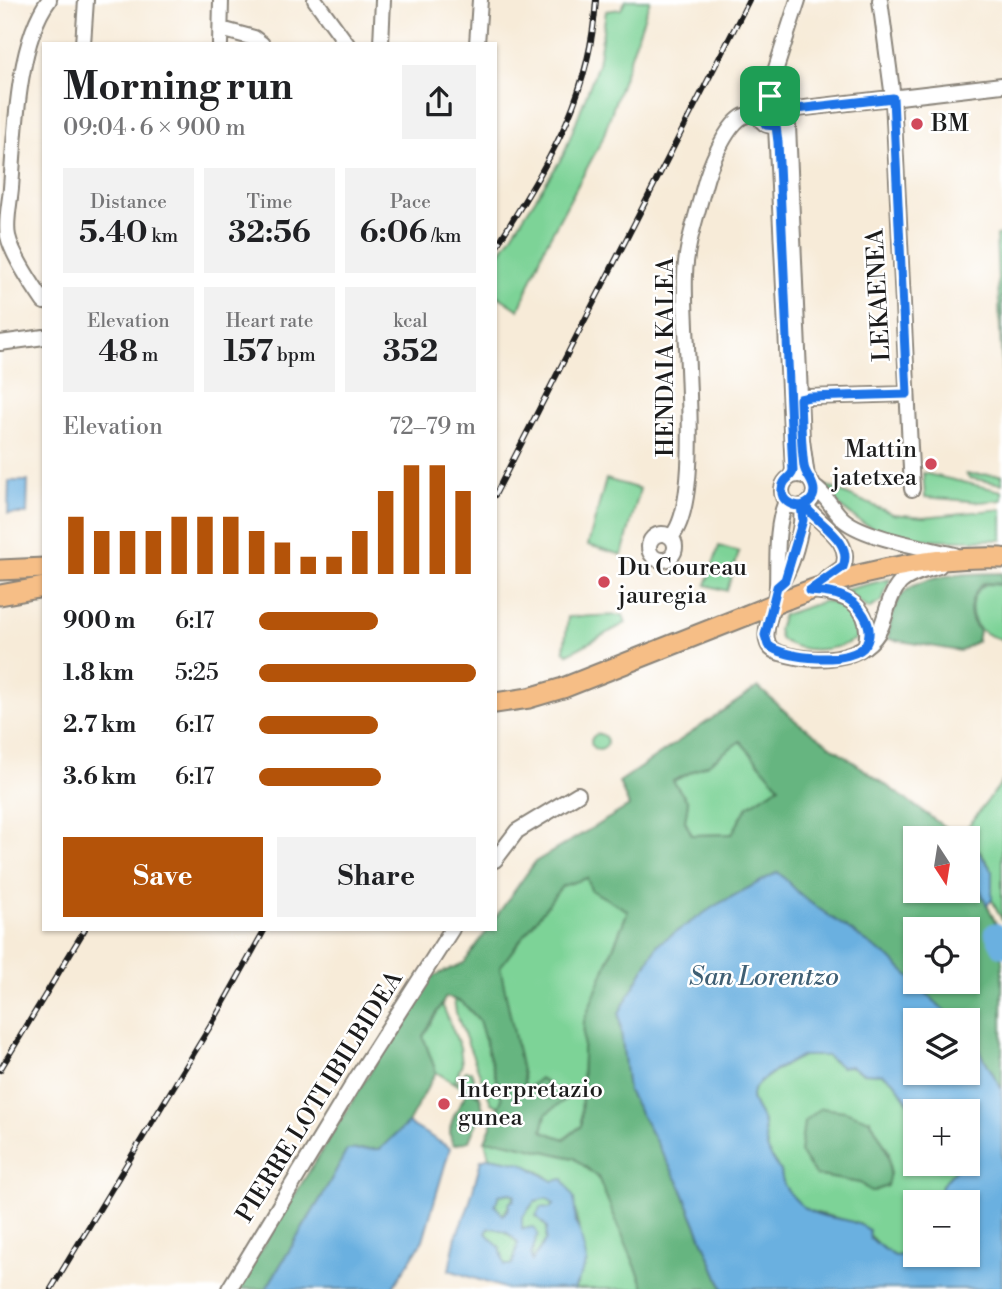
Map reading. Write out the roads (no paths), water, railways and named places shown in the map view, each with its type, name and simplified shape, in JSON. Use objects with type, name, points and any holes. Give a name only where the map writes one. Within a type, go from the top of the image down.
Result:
[{"type":"main road","points":[[497,703],[529,698],[563,688],[745,616],[782,593],[809,591],[885,568],[964,557],[1002,558]]},
{"type":"main road","points":[[0,570],[42,568]]},
{"type":"main road","points":[[0,595],[42,587]]},
{"type":"street","points":[[42,299],[29,281],[8,236],[16,122],[29,38],[38,14],[49,0]]},
{"type":"street","points":[[83,42],[86,0]]},
{"type":"street","points":[[221,0],[220,37],[254,38],[259,42]]},
{"type":"street","points":[[315,0],[346,42]]},
{"type":"street","points":[[380,42],[383,0]]},
{"type":"street","points":[[477,42],[480,0]]},
{"type":"street","points":[[798,0],[771,87],[759,104],[757,112],[766,125],[783,118],[893,98],[1002,85]]},
{"type":"street","name":"LEKAENEA","points":[[880,0],[893,98],[912,489]]},
{"type":"street","points":[[764,98],[770,96],[783,99],[783,118],[792,461],[791,476],[783,485],[783,496],[793,506],[803,506],[813,498],[804,469],[788,126],[783,118]]},
{"type":"street","name":"HENDAIA KALEA","points":[[671,537],[680,528],[689,478],[690,403],[684,293],[691,237],[708,172],[720,148],[741,118],[757,112]]},
{"type":"street","points":[[0,343],[42,337]]},
{"type":"street","points":[[800,399],[907,394]]},
{"type":"street","points":[[791,476],[799,475],[810,482],[843,519],[852,525],[888,538],[964,557]]},
{"type":"street","points":[[782,593],[776,574],[780,525],[786,501]]},
{"type":"street","points":[[803,506],[836,536],[845,553],[843,567],[809,591]]},
{"type":"street","points":[[803,506],[803,520],[782,593],[765,635],[768,645],[774,651],[807,657],[837,657],[860,650],[876,637],[892,594],[899,584],[907,577],[964,557]]},
{"type":"street","points":[[809,591],[842,596],[852,602],[866,620],[866,644]]},
{"type":"street","points":[[497,857],[517,831],[578,794]]},
{"type":"street","name":"PIERRE LOTI IBILBIDEA","points":[[229,1289],[358,1076],[451,931]]},
{"type":"water","points":[[9,481],[28,481],[27,514],[8,514]]},
{"type":"water","points":[[980,854],[992,870],[992,900],[987,905],[980,890]]},
{"type":"water","name":"San Lorentzo","points":[[778,872],[805,899],[891,959],[903,971],[903,994],[927,994],[942,1008],[903,1008],[903,1085],[980,1085],[980,1051],[1002,1090],[1002,1289],[723,1289],[679,1183],[628,1091],[619,1013],[658,944],[716,905]],"holes":[[[802,1056],[827,1056],[841,1067],[850,1066],[863,1073],[882,1074],[894,1081],[906,1099],[980,1099],[980,1176],[950,1176],[941,1190],[980,1190],[980,1267],[903,1267],[903,1255],[894,1256],[870,1239],[869,1230],[850,1221],[813,1212],[804,1207],[787,1189],[781,1171],[768,1150],[763,1122],[752,1100],[753,1091],[772,1073]]]},
{"type":"water","points":[[408,1123],[450,1148],[423,1240],[392,1289],[266,1289],[347,1150],[380,1149]]},
{"type":"water","points":[[489,1157],[522,1163],[553,1181],[563,1179],[574,1198],[576,1224],[587,1262],[574,1289],[507,1289],[449,1270],[456,1236],[468,1208],[481,1160]],"holes":[[[499,1195],[515,1195],[514,1200],[503,1215],[495,1205]],[[547,1198],[554,1204],[550,1208],[541,1207],[536,1216],[547,1227],[546,1240],[532,1261],[531,1255],[538,1234],[533,1227],[522,1229],[522,1218],[535,1201]],[[489,1228],[502,1230],[518,1243],[512,1265],[505,1265],[500,1248],[486,1233]]]},
{"type":"waterway","points":[[995,933],[1002,947]]},
{"type":"railway","points":[[497,246],[548,160],[575,102],[585,71],[596,0]]},
{"type":"railway","points":[[497,491],[749,0]]},
{"type":"railway","points":[[0,1070],[84,931]]},
{"type":"railway","points":[[51,1289],[214,1020],[264,931]]},
{"type":"place","name":"BM","points":[[917,124]]},
{"type":"place","name":"Mattin jatetxea","points":[[931,464]]},
{"type":"place","name":"Du Coureau jauregia","points":[[604,582]]},
{"type":"place","name":"Interpretazio gunea","points":[[444,1104]]}]
